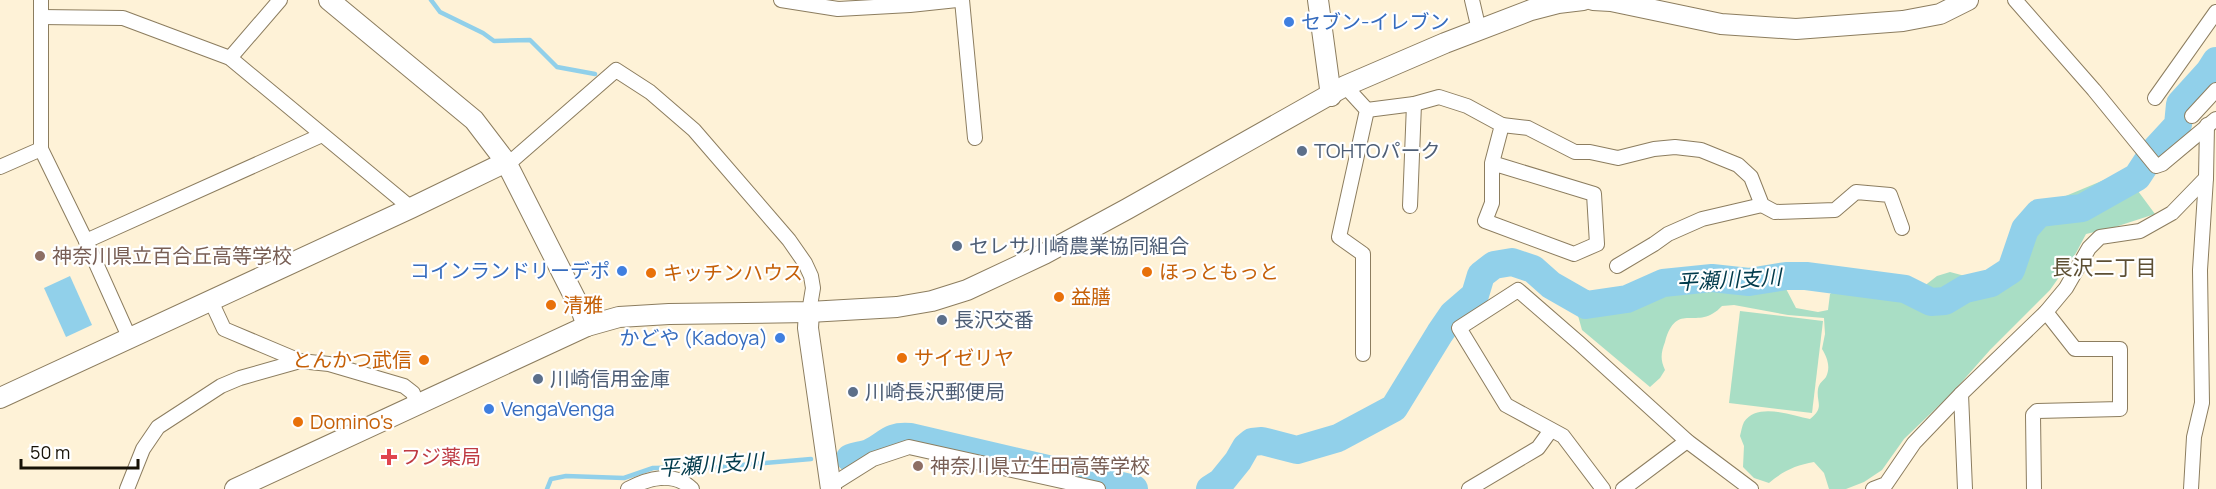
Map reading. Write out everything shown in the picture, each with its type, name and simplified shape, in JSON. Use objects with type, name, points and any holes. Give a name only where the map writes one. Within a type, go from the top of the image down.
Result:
[{"type":"street","points":[[41,0],[42,149],[130,339]]},
{"type":"street","points":[[231,58],[280,0]]},
{"type":"street","points":[[329,0],[474,120],[506,162],[587,326]]},
{"type":"street","points":[[781,0],[838,9],[860,4],[959,0],[975,138]]},
{"type":"street","points":[[1317,0],[1338,91],[1367,110],[1414,104],[1439,97],[1467,106],[1502,125],[1528,128],[1575,152],[1590,152],[1618,158],[1654,149],[1675,147],[1701,150],[1738,165],[1751,177],[1762,204],[1775,212],[1835,210],[1856,192],[1890,195],[1902,228]]},
{"type":"street","points":[[1472,0],[1479,30]]},
{"type":"street","points":[[235,489],[587,326],[619,317],[809,312],[897,307],[933,301],[967,290],[1044,254],[1338,91],[1531,10],[1582,0],[1611,1],[1680,8],[1721,24],[1796,29],[1864,26],[1931,16],[1968,0]]},
{"type":"street","points":[[2015,0],[2094,90],[2156,166],[2162,164],[2211,122]]},
{"type":"street","points":[[2155,98],[2216,12]]},
{"type":"street","points":[[41,17],[123,18],[231,58],[411,208]]},
{"type":"street","points":[[0,398],[516,158],[616,70],[650,92],[694,129],[789,240],[812,276],[813,288],[808,326],[830,483],[873,459],[909,447],[1098,489]]},
{"type":"street","points":[[2192,116],[2216,90]]},
{"type":"street","points":[[1410,206],[1414,104]]},
{"type":"street","points":[[1363,354],[1363,254],[1339,237],[1367,110]]},
{"type":"street","points":[[2191,489],[2194,438],[2202,403],[2200,270],[2211,122]]},
{"type":"street","points":[[1492,163],[1594,194],[1597,244],[1574,254],[1485,221],[1492,203],[1492,163],[1502,125]]},
{"type":"street","points":[[86,241],[322,135]]},
{"type":"street","points":[[0,167],[42,149]]},
{"type":"street","points":[[1882,487],[1914,443],[2046,312],[2066,288],[2089,248],[2100,237],[2140,231],[2172,213],[2206,178]]},
{"type":"street","points":[[1617,266],[1668,234],[1702,219],[1762,204]]},
{"type":"street","points":[[1603,489],[1563,436],[1506,405],[1459,328],[1518,290],[1687,441],[1751,489]]},
{"type":"street","points":[[211,301],[224,329],[300,362]]},
{"type":"street","points":[[2034,489],[2033,415],[2037,411],[2120,409],[2120,349],[2075,349],[2046,312]]},
{"type":"street","points":[[127,489],[143,449],[158,427],[221,386],[256,373],[300,362],[329,364],[404,386],[413,393],[417,406]]},
{"type":"street","points":[[1961,394],[1965,489]]},
{"type":"street","points":[[1469,489],[1538,448],[1551,430]]},
{"type":"street","points":[[1623,489],[1687,441]]},
{"type":"street","points":[[628,489],[647,479],[669,478],[687,484],[692,489]]},
{"type":"green space","points":[[2116,175],[2135,187],[2155,214],[2086,234],[2076,253],[2050,290],[1990,350],[1952,393],[1904,439],[1882,470],[1864,482],[1846,489],[1829,489],[1824,473],[1814,462],[1790,469],[1769,483],[1754,478],[1743,467],[1744,446],[1740,436],[1744,422],[1750,416],[1766,411],[1810,419],[1819,408],[1819,387],[1828,370],[1827,359],[1822,349],[1825,334],[1824,318],[1788,315],[1734,305],[1722,306],[1713,314],[1704,317],[1682,319],[1675,322],[1670,329],[1662,353],[1665,370],[1650,387],[1582,330],[1577,312],[1589,294],[1613,296],[1654,280],[1684,274],[1725,277],[1768,269],[1783,283],[1796,308],[1818,312],[1828,310],[1830,294],[1839,288],[1899,292],[1923,287],[1937,276],[1950,272],[1965,276],[1987,274],[2002,262],[2012,247],[2017,226],[2026,210],[2044,205]]},
{"type":"green space","points":[[1740,311],[1823,321],[1812,413],[1729,403]]},
{"type":"water","points":[[70,276],[92,325],[66,337],[44,288]]},
{"type":"waterway","points":[[431,0],[440,12],[483,33],[494,41],[530,40],[557,67],[595,74]]},
{"type":"waterway","name":"平瀬川支川","points":[[1210,489],[1221,482],[1252,442],[1262,441],[1297,450],[1338,438],[1394,408],[1453,314],[1475,295],[1481,275],[1494,265],[1512,262],[1533,269],[1551,285],[1586,305],[1627,299],[1663,283],[1712,278],[1749,282],[1786,276],[1806,276],[1905,289],[1931,302],[1945,301],[1965,289],[1991,283],[2011,270],[2025,229],[2039,213],[2082,208],[2137,177],[2154,151],[2178,125],[2180,104],[2216,61]]},
{"type":"waterway","name":"平瀬川支川","points":[[850,458],[869,453],[892,439],[910,437],[1134,489]]},
{"type":"waterway","name":"平瀬川支川","points":[[832,460],[850,458]]},
{"type":"waterway","name":"平瀬川支川","points":[[547,489],[551,479],[566,476],[624,478],[653,468],[719,467],[811,459]]},
{"type":"place","name":"セブン-イレブン","points":[[1289,22]]},
{"type":"place","name":"TOHTOパーク","points":[[1302,151]]},
{"type":"place","name":"セレサ川崎農業協同組合","points":[[957,246]]},
{"type":"place","name":"神奈川県立百合丘高等学校","points":[[40,256]]},
{"type":"place","name":"コインランドリーデポ","points":[[622,271]]},
{"type":"place","name":"ほっともっと","points":[[1147,272]]},
{"type":"place","name":"キッチンハウス","points":[[651,273]]},
{"type":"place","name":"益膳","points":[[1059,297]]},
{"type":"place","name":"清雅","points":[[551,305]]},
{"type":"place","name":"長沢交番","points":[[942,320]]},
{"type":"place","name":"かどや (Kadoya)","points":[[780,338]]},
{"type":"place","name":"サイゼリヤ","points":[[902,358]]},
{"type":"place","name":"とんかつ武信","points":[[424,360]]},
{"type":"place","name":"川崎信用金庫","points":[[538,379]]},
{"type":"place","name":"川崎長沢郵便局","points":[[853,392]]},
{"type":"place","name":"VengaVenga","points":[[489,409]]},
{"type":"place","name":"Domino's","points":[[298,422]]},
{"type":"place","name":"フジ薬局","points":[[389,457]]},
{"type":"place","name":"神奈川県立生田高等学校","points":[[918,466]]},
{"type":"district","name":"長沢二丁目","points":[[2104,268]]}]
